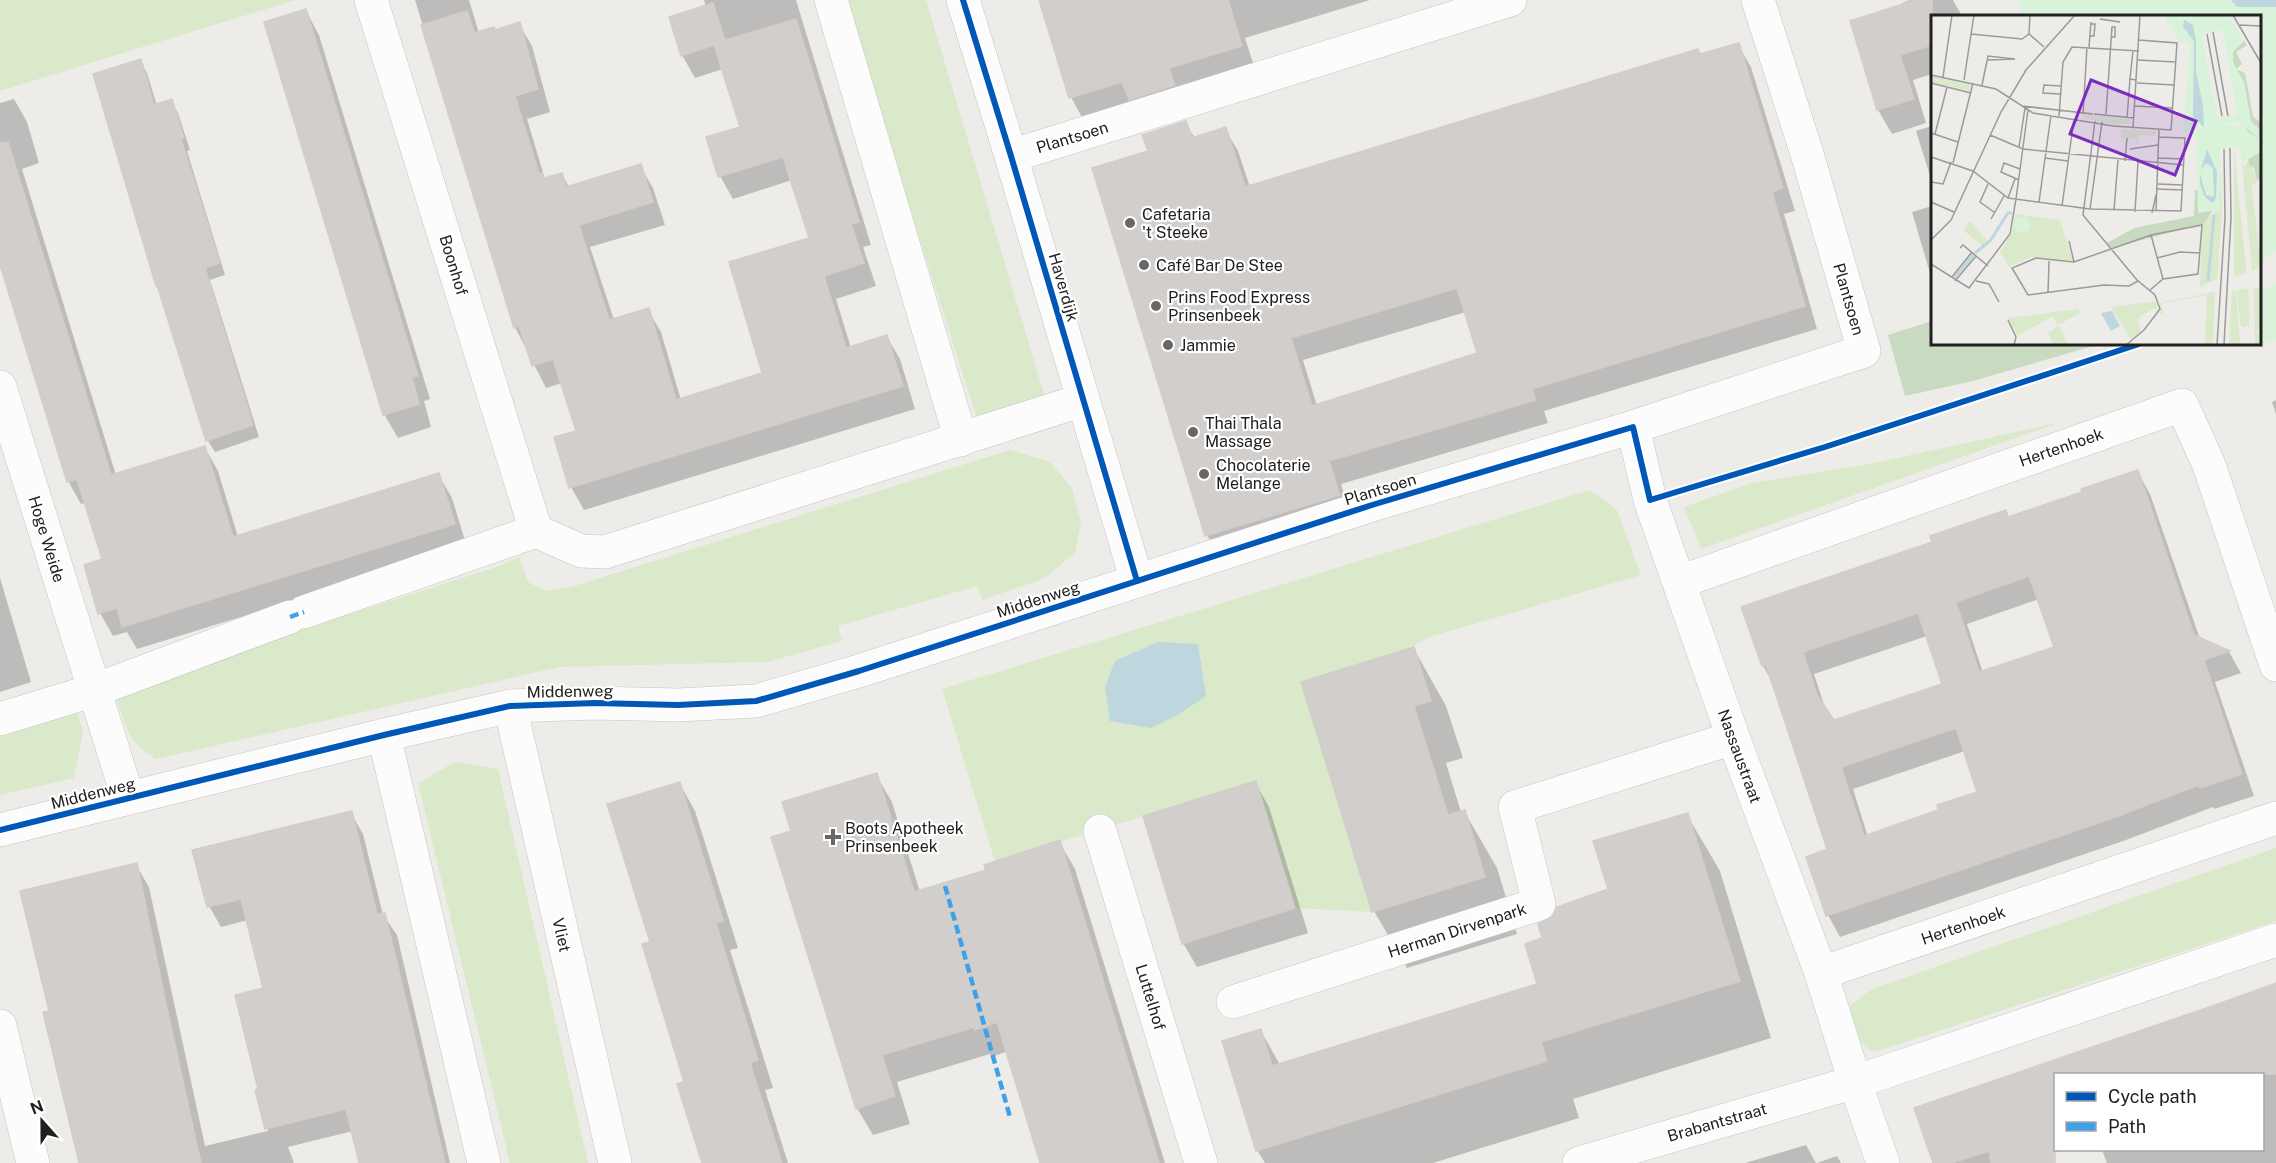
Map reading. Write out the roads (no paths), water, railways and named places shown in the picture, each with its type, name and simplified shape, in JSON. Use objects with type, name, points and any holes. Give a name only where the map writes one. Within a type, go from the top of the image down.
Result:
[{"type":"street","name":"Boonhof","points":[[371,0],[536,531]]},
{"type":"street","points":[[831,0],[961,440]]},
{"type":"street","name":"Haverdijk","points":[[963,0],[1137,581]]},
{"type":"street","name":"Plantsoen","points":[[1011,156],[1510,0]]},
{"type":"street","name":"Plantsoen","points":[[1137,581],[1372,505],[1633,428],[1864,351],[1808,157],[1758,0]]},
{"type":"street","name":"Hoge Weide","points":[[0,387],[95,690]]},
{"type":"street","points":[[0,719],[95,690],[297,614],[536,531],[581,551],[605,552],[1083,400]]},
{"type":"street","name":"Hertenhoek","points":[[1678,582],[2182,405],[2209,465],[2276,665]]},
{"type":"street","name":"Nassaustraat","points":[[1633,428],[1650,500],[1733,738],[1821,973],[1883,1163]]},
{"type":"street","name":"Middenweg","points":[[0,830],[510,706],[595,703],[678,705],[756,701],[1137,581]]},
{"type":"street","name":"Middenweg","points":[[95,690],[128,798]]},
{"type":"street","name":"Vliet","points":[[510,706],[615,1163]]},
{"type":"street","points":[[384,735],[484,1163]]},
{"type":"street","name":"Herman Dirvenpark","points":[[1233,1002],[1539,904],[1515,807],[1733,738]]},
{"type":"street","name":"Hertenhoek","points":[[1821,973],[2276,818]]},
{"type":"street","name":"Luttelhof","points":[[1100,831],[1201,1163]]},
{"type":"street","points":[[1855,1082],[2276,940]]},
{"type":"street","points":[[0,1026],[33,1163]]},
{"type":"street","name":"Brabantstraat","points":[[1579,1163],[1855,1082]]},
{"type":"water","points":[[2231,0],[2276,0],[2276,7],[2237,7]]},
{"type":"water","points":[[1158,642],[1198,644],[1206,696],[1176,716],[1151,728],[1110,721],[1105,687],[1115,661]]},
{"type":"place","name":"Cafetaria 't Steeke","points":[[1130,223]]},
{"type":"place","name":"Café Bar De Stee","points":[[1144,265]]},
{"type":"place","name":"Prins Food Express Prinsenbeek","points":[[1156,306]]},
{"type":"place","name":"Jammie","points":[[1168,345]]},
{"type":"place","name":"Thai Thala Massage","points":[[1193,432]]},
{"type":"place","name":"Chocolaterie Melange","points":[[1204,474]]},
{"type":"place","name":"Boots Apotheek Prinsenbeek","points":[[833,837]]}]
